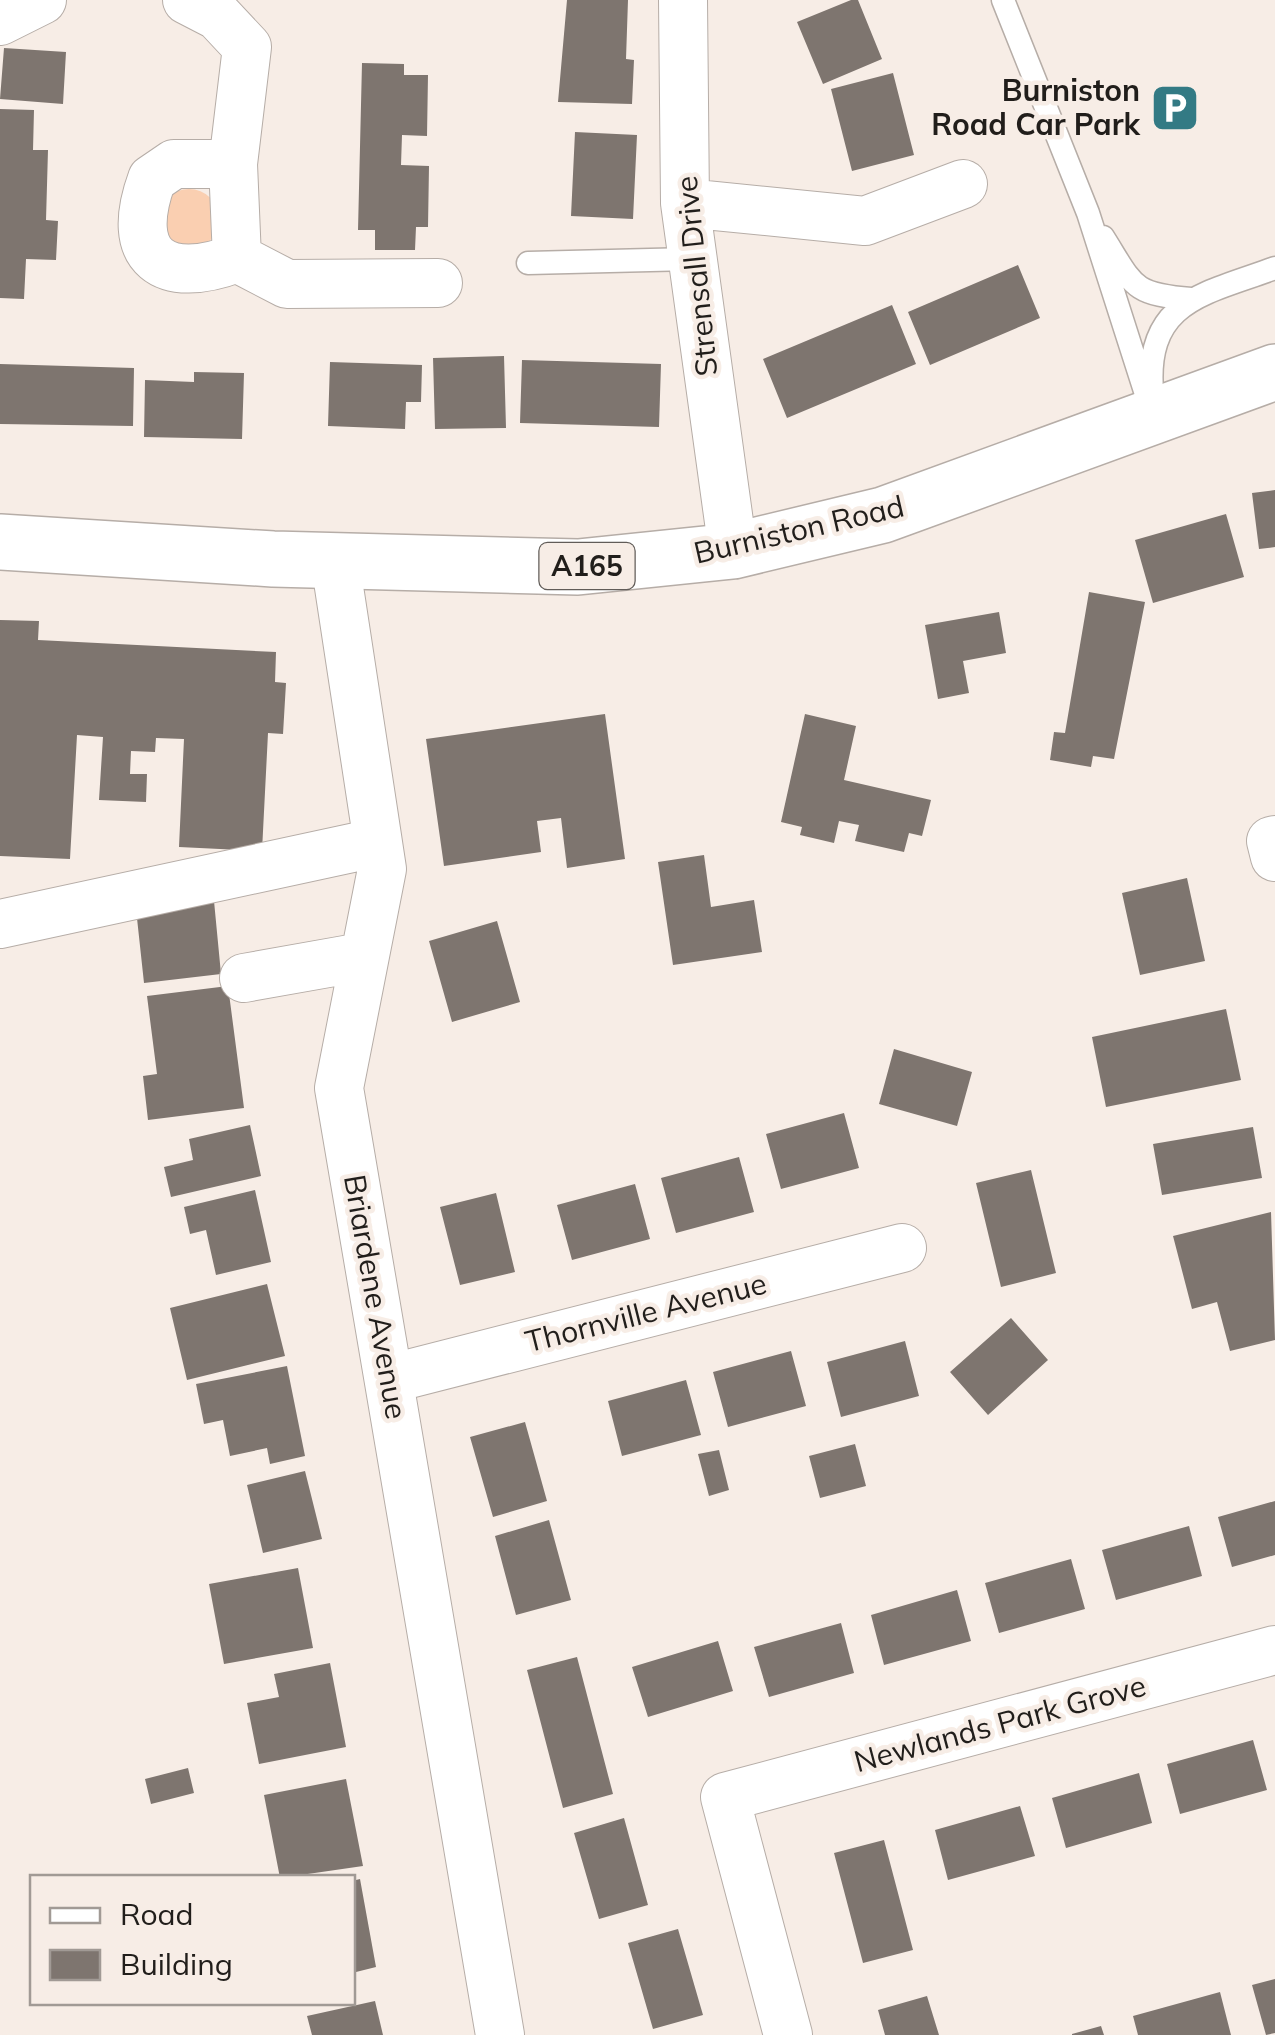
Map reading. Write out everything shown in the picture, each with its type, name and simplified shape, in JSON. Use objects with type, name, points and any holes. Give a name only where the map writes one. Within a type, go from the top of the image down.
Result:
[{"type":"main road","name":"Burniston Road","points":[[0,542],[578,568],[733,551],[883,515],[1275,372]]},
{"type":"street","points":[[0,21],[42,0]]},
{"type":"street","points":[[186,0],[218,16],[246,47],[233,164],[237,258]]},
{"type":"street","name":"Strensall Drive","points":[[683,0],[686,203],[691,259],[733,551]]},
{"type":"street","points":[[233,164],[174,164],[152,179],[141,220],[151,250],[175,270],[208,269],[237,258],[287,284],[438,282]]},
{"type":"street","points":[[686,203],[865,221],[963,184]]},
{"type":"street","name":"Briardene Avenue","points":[[334,560],[374,842],[382,869],[339,1088],[500,2035]]},
{"type":"street","points":[[1275,840],[1271,841],[1275,858]]},
{"type":"street","points":[[0,924],[374,842]]},
{"type":"street","points":[[244,978],[362,957]]},
{"type":"street","name":"Thornville Avenue","points":[[390,1379],[902,1248]]},
{"type":"street","name":"Newlands Park Grove","points":[[788,2035],[725,1797],[1275,1650]]},
{"type":"lane","points":[[1004,0],[1088,213],[1154,419]]},
{"type":"lane","points":[[1088,213],[1134,285],[1150,295],[1191,299]]},
{"type":"lane","points":[[528,262],[691,259]]},
{"type":"lane","points":[[1154,419],[1150,363],[1159,329],[1191,299],[1275,268]]},
{"type":"shaded area","points":[[189,189],[211,197],[219,219],[211,241],[189,249],[167,241],[159,219],[167,197]]},
{"type":"building","points":[[567,0],[628,0],[626,59],[634,60],[632,104],[558,102]]},
{"type":"building","points":[[858,0],[882,59],[823,84],[797,22]]},
{"type":"building","points":[[4,48],[66,52],[63,104],[0,99]]},
{"type":"building","points":[[362,63],[404,64],[404,75],[428,75],[427,136],[402,135],[401,165],[429,166],[428,227],[416,227],[415,250],[375,250],[375,230],[358,230]]},
{"type":"building","points":[[893,73],[914,155],[852,171],[831,89]]},
{"type":"building","points":[[0,109],[34,110],[33,150],[48,150],[46,220],[58,221],[56,260],[26,259],[24,299],[0,298]]},
{"type":"building","points":[[575,132],[637,135],[633,219],[571,216]]},
{"type":"building","points":[[1018,265],[1040,318],[930,365],[908,312]]},
{"type":"building","points":[[892,305],[916,364],[787,418],[763,359]]},
{"type":"building","points":[[504,356],[506,428],[435,429],[433,358]]},
{"type":"building","points":[[522,360],[661,364],[659,427],[520,423]]},
{"type":"building","points":[[330,362],[422,365],[421,402],[406,402],[405,429],[328,426]]},
{"type":"building","points":[[0,364],[134,368],[133,426],[0,424]]},
{"type":"building","points":[[194,372],[244,373],[242,439],[144,437],[145,380],[194,382]]},
{"type":"building","points":[[1275,490],[1275,547],[1259,549],[1252,493]]},
{"type":"building","points":[[1226,514],[1244,577],[1153,603],[1135,540]]},
{"type":"building","points":[[1089,592],[1145,602],[1114,759],[1093,756],[1091,767],[1050,760],[1054,732],[1065,733]]},
{"type":"building","points":[[999,612],[1006,653],[963,661],[969,693],[938,699],[925,625]]},
{"type":"building","points":[[0,620],[39,621],[38,640],[276,652],[275,682],[286,683],[283,734],[268,733],[262,851],[179,847],[184,739],[156,738],[155,752],[131,751],[130,774],[147,774],[146,802],[99,800],[103,737],[77,735],[70,859],[0,856]]},
{"type":"building","points":[[605,714],[625,859],[567,868],[561,818],[537,821],[541,852],[444,866],[426,739]]},
{"type":"building","points":[[805,714],[856,726],[844,780],[931,800],[922,836],[909,833],[904,852],[855,841],[859,825],[839,821],[834,843],[800,835],[802,827],[781,822]]},
{"type":"building","points":[[704,855],[711,907],[754,900],[762,952],[673,965],[658,862]]},
{"type":"building","points":[[1187,878],[1205,961],[1140,975],[1122,893]]},
{"type":"building","points":[[214,901],[221,974],[144,983],[136,909]]},
{"type":"building","points":[[497,921],[520,1002],[452,1022],[429,941]]},
{"type":"building","points":[[228,986],[244,1108],[148,1120],[143,1076],[157,1074],[147,996]]},
{"type":"building","points":[[1226,1009],[1241,1080],[1106,1107],[1092,1037]]},
{"type":"building","points":[[894,1049],[972,1072],[957,1126],[879,1104]]},
{"type":"building","points":[[844,1113],[859,1168],[781,1189],[766,1134]]},
{"type":"building","points":[[250,1125],[261,1176],[171,1197],[164,1167],[193,1160],[189,1139]]},
{"type":"building","points":[[1253,1127],[1262,1178],[1162,1195],[1153,1144]]},
{"type":"building","points":[[739,1157],[754,1212],[676,1233],[661,1178]]},
{"type":"building","points":[[1031,1170],[1056,1273],[1001,1287],[976,1183]]},
{"type":"building","points":[[635,1184],[650,1239],[572,1260],[557,1205]]},
{"type":"building","points":[[255,1190],[271,1262],[216,1275],[206,1230],[190,1234],[184,1207]]},
{"type":"building","points":[[496,1193],[515,1272],[460,1285],[440,1207]]},
{"type":"building","points":[[1271,1212],[1275,1340],[1230,1351],[1217,1302],[1192,1309],[1173,1236]]},
{"type":"building","points":[[267,1284],[285,1356],[187,1380],[170,1308]]},
{"type":"building","points":[[1011,1318],[1048,1360],[988,1415],[950,1372]]},
{"type":"building","points":[[905,1341],[919,1396],[841,1417],[827,1362]]},
{"type":"building","points":[[791,1351],[806,1406],[728,1427],[713,1372]]},
{"type":"building","points":[[287,1366],[305,1456],[270,1464],[267,1448],[230,1456],[223,1420],[204,1424],[196,1384]]},
{"type":"building","points":[[686,1380],[701,1435],[622,1456],[608,1401]]},
{"type":"building","points":[[525,1422],[547,1501],[493,1517],[470,1437]]},
{"type":"building","points":[[855,1444],[866,1486],[820,1498],[809,1456]]},
{"type":"building","points":[[719,1450],[729,1490],[709,1496],[698,1454]]},
{"type":"building","points":[[305,1471],[322,1539],[263,1553],[247,1485]]},
{"type":"building","points":[[1275,1501],[1275,1555],[1232,1567],[1218,1517]]},
{"type":"building","points":[[549,1520],[571,1600],[516,1615],[495,1536]]},
{"type":"building","points":[[1189,1526],[1202,1576],[1116,1600],[1102,1550]]},
{"type":"building","points":[[1071,1559],[1085,1609],[999,1633],[985,1583]]},
{"type":"building","points":[[298,1568],[313,1648],[224,1664],[209,1584]]},
{"type":"building","points":[[957,1590],[971,1641],[884,1665],[871,1615]]},
{"type":"building","points":[[841,1623],[854,1673],[769,1697],[754,1647]]},
{"type":"building","points":[[718,1641],[733,1691],[648,1717],[632,1667]]},
{"type":"building","points":[[577,1657],[613,1794],[563,1808],[527,1670]]},
{"type":"building","points":[[330,1663],[346,1747],[259,1764],[247,1703],[279,1697],[274,1674]]},
{"type":"building","points":[[1253,1740],[1267,1790],[1180,1814],[1167,1764]]},
{"type":"building","points":[[188,1768],[194,1793],[151,1804],[145,1779]]},
{"type":"building","points":[[1139,1773],[1152,1823],[1066,1848],[1052,1798]]},
{"type":"building","points":[[346,1779],[363,1866],[279,1875],[264,1795]]},
{"type":"building","points":[[1020,1806],[1035,1856],[948,1880],[935,1830]]},
{"type":"building","points":[[624,1818],[648,1905],[599,1919],[574,1833]]},
{"type":"building","points":[[884,1840],[913,1950],[863,1963],[834,1853]]},
{"type":"building","points":[[360,1879],[376,1967],[355,1972],[355,1880]]},
{"type":"building","points":[[678,1929],[703,2015],[653,2029],[628,1943]]},
{"type":"building","points":[[1275,1979],[1275,2033],[1266,2035],[1252,1985]]},
{"type":"building","points":[[1220,1992],[1231,2035],[1138,2035],[1133,2016]]},
{"type":"building","points":[[927,1996],[939,2035],[885,2035],[878,2010]]},
{"type":"building","points":[[375,2001],[383,2035],[312,2035],[307,2016]]},
{"type":"building","points":[[1101,2026],[1104,2035],[1072,2035],[1072,2034]]},
{"type":"place","name":"Burniston Road Car Park","points":[[1175,108]]}]
